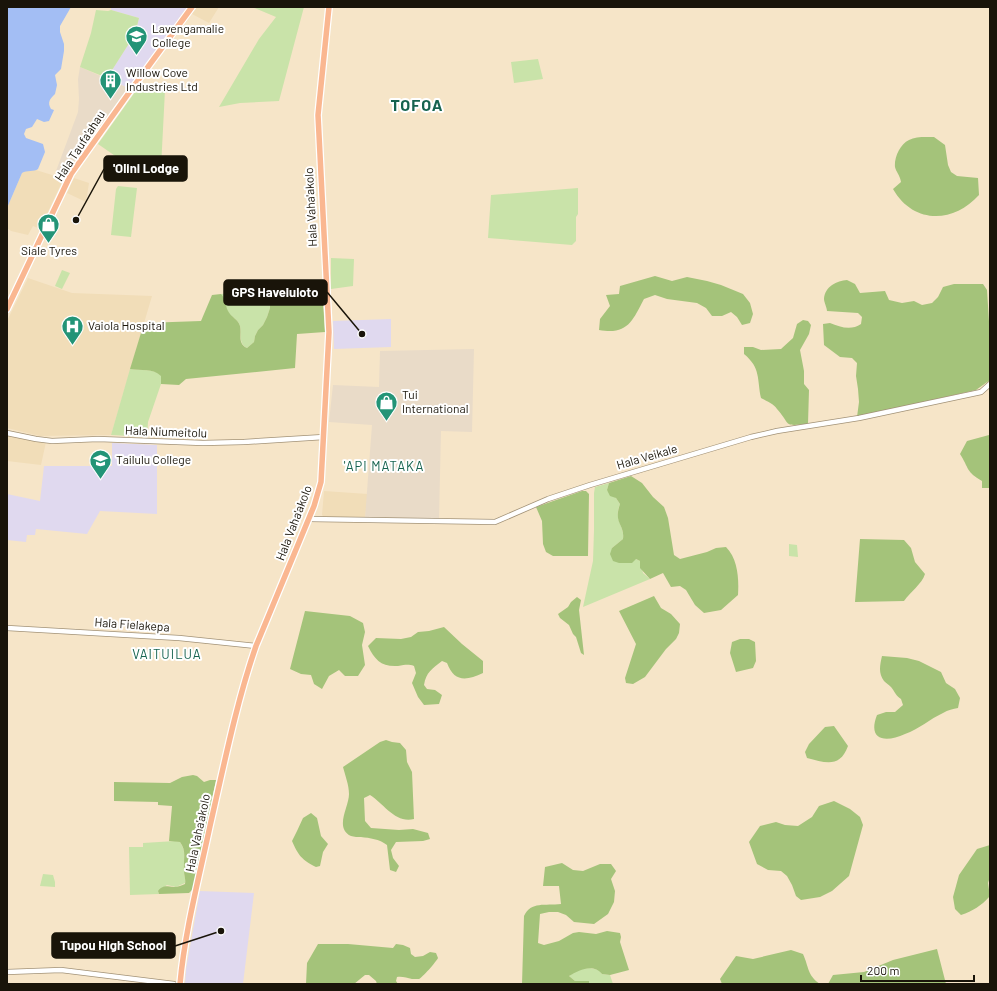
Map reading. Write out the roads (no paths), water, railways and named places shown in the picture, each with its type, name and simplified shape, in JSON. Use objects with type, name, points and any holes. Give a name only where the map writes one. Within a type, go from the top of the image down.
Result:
[{"type":"main road","name":"Hala Taufa'ahau","points":[[7,309],[71,174],[134,85],[192,7]]},
{"type":"main road","name":"Hala Vaha'akolo","points":[[180,984],[185,939],[223,767],[244,684],[256,646],[309,519],[321,482],[329,332],[318,115],[329,7]]},
{"type":"street","name":"Hala Veikale","points":[[309,519],[495,522],[548,499],[590,485],[751,437],[777,431],[859,418],[981,392],[990,384]]},
{"type":"street","name":"Hala Niumeitolu","points":[[7,433],[52,441],[98,439],[203,443],[324,437]]},
{"type":"street","name":"Hala Fielakepa","points":[[7,628],[179,638],[256,646]]},
{"type":"street","points":[[7,972],[61,970],[174,984]]},
{"type":"water","points":[[7,7],[71,7],[60,26],[64,51],[61,69],[55,75],[57,85],[55,94],[49,102],[51,109],[54,110],[49,121],[44,122],[37,119],[32,127],[26,129],[24,134],[26,138],[43,144],[45,152],[38,169],[22,173],[7,208]]},
{"type":"place","name":"Lavengamalie College","points":[[136,56]]},
{"type":"place","name":"Willow Cove Industries Ltd","points":[[111,100]]},
{"type":"place","name":"'Olini Lodge","points":[[76,220]]},
{"type":"place","name":"Siale Tyres","points":[[49,244]]},
{"type":"place","name":"GPS Haveluloto","points":[[362,334]]},
{"type":"place","name":"Vaiola Hospital","points":[[72,346]]},
{"type":"place","name":"Tui International","points":[[387,422]]},
{"type":"place","name":"Tailulu College","points":[[100,480]]},
{"type":"place","name":"Tupou High School","points":[[221,931]]},
{"type":"district","name":"TOFOA","points":[[417,105]]},
{"type":"district","name":"'API MATAKA","points":[[384,466]]},
{"type":"district","name":"VAITUILUA","points":[[167,654]]}]
